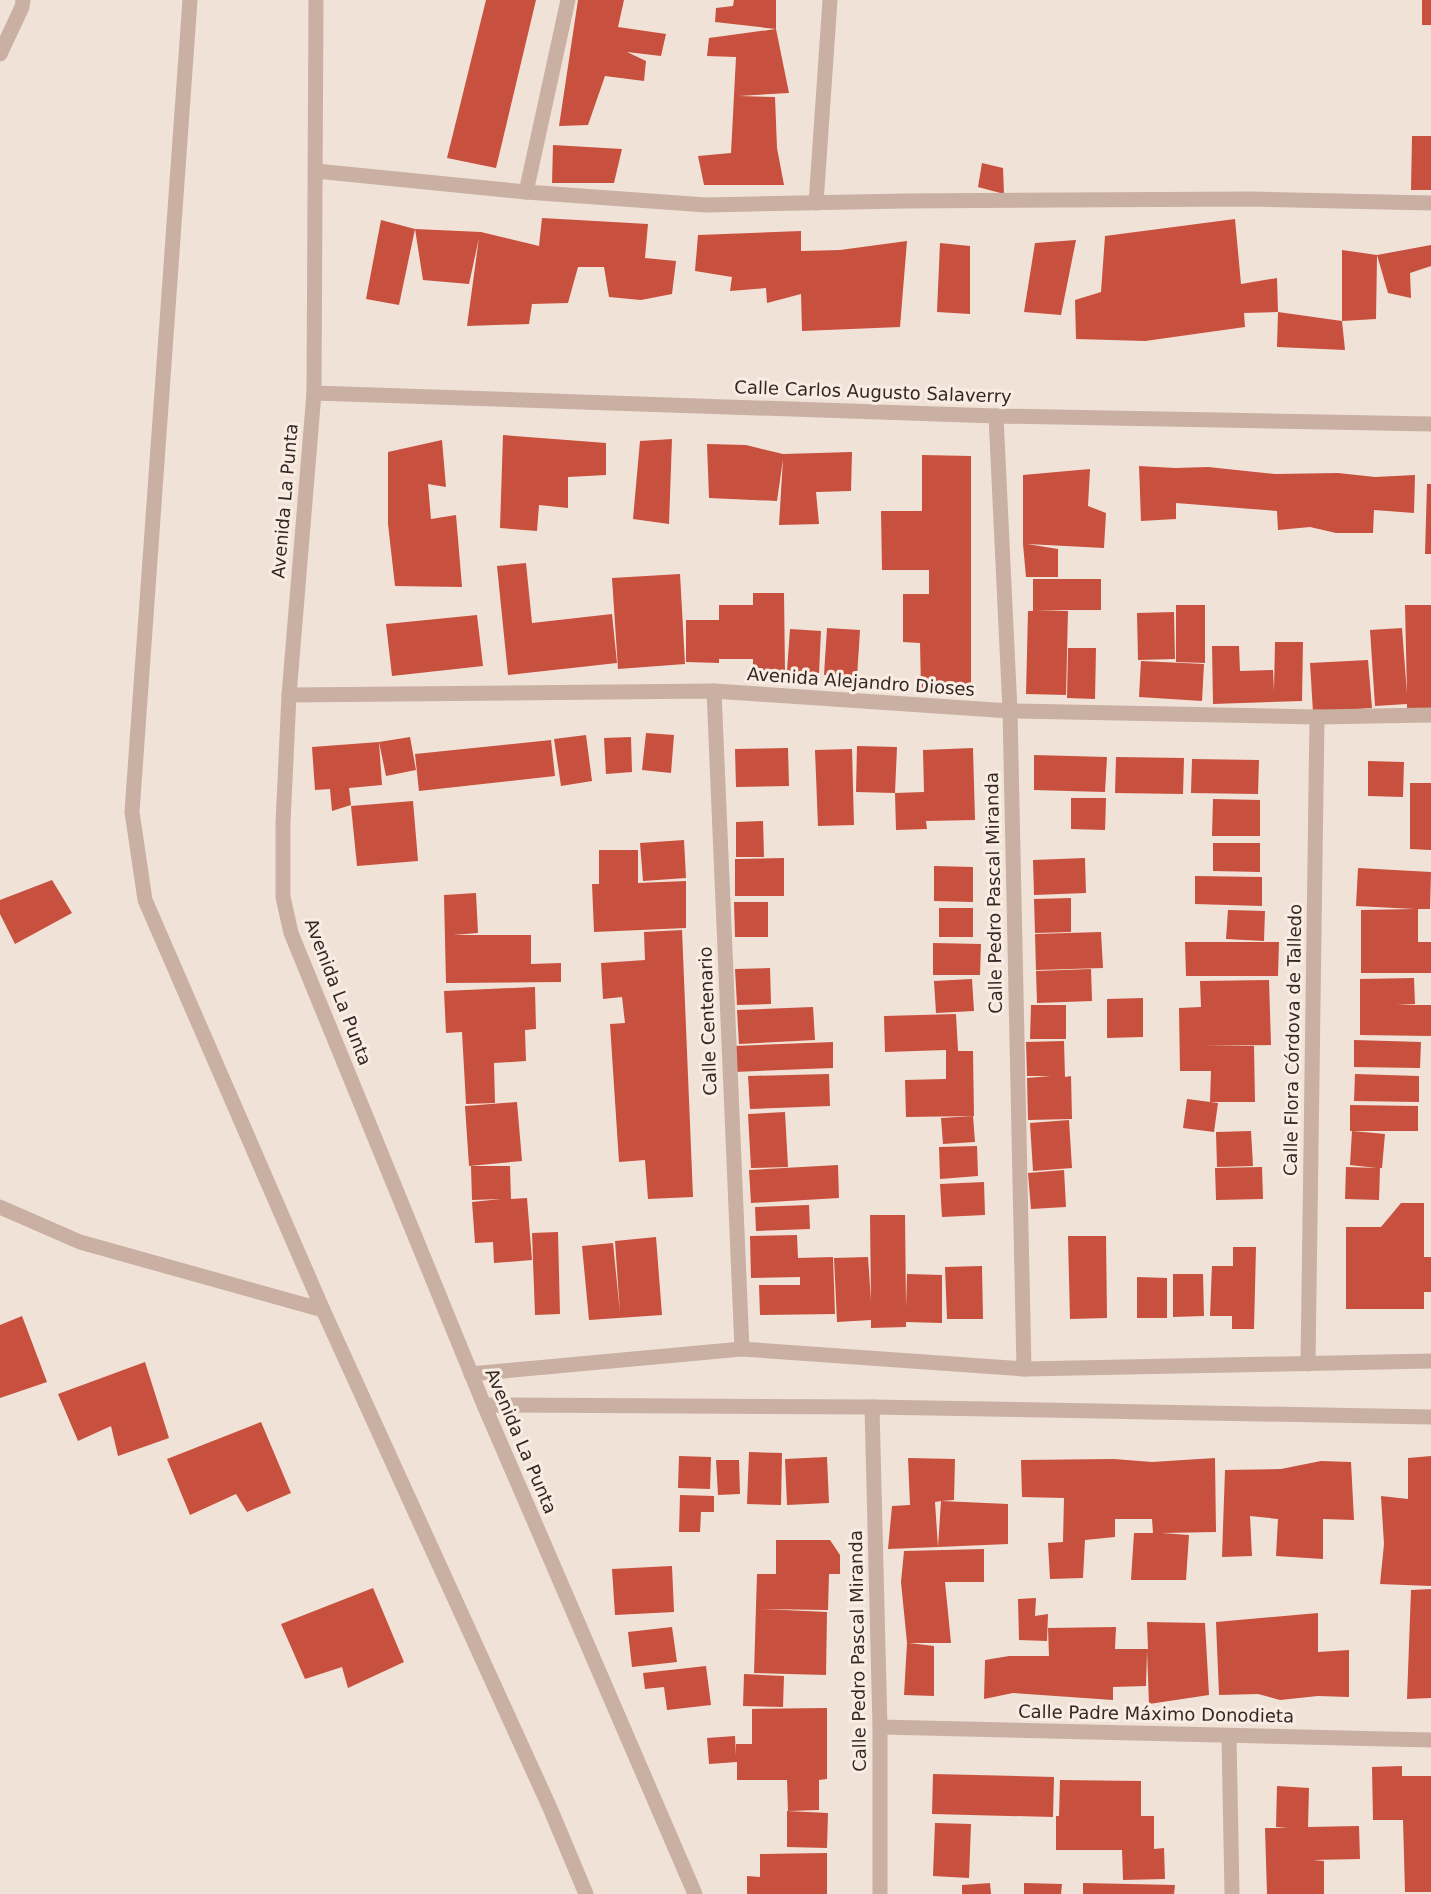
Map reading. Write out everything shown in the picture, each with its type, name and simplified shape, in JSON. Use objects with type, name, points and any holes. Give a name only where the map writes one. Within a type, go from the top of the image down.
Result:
[{"type":"street","points":[[0,54],[22,8],[23,0]]},
{"type":"street","points":[[190,0],[132,812],[146,900],[323,1310],[550,1808],[586,1894]]},
{"type":"street","name":"Avenida La Punta","points":[[316,0],[314,393],[289,694],[283,823],[283,897],[291,933],[471,1374],[695,1894]]},
{"type":"street","points":[[526,192],[568,0]]},
{"type":"street","points":[[816,203],[830,0]]},
{"type":"street","points":[[316,171],[526,192],[706,205],[1251,199],[1431,203]]},
{"type":"street","name":"Calle Carlos Augusto Salaverry","points":[[314,393],[996,416],[1431,424]]},
{"type":"street","name":"Calle Pedro Pascal Miranda","points":[[996,416],[1010,711],[1024,1369]]},
{"type":"street","name":"Avenida Alejandro Dioses","points":[[289,694],[714,691],[1010,711],[1317,717],[1431,715]]},
{"type":"street","name":"Calle Centenario","points":[[714,691],[741,1349]]},
{"type":"street","name":"Calle Flora Córdova de Talledo","points":[[1308,1364],[1317,717]]},
{"type":"street","points":[[0,1207],[80,1242],[323,1310]]},
{"type":"street","points":[[471,1374],[741,1349],[1024,1369],[1431,1361]]},
{"type":"street","points":[[484,1405],[872,1407],[1431,1417]]},
{"type":"street","name":"Calle Pedro Pascal Miranda","points":[[872,1407],[880,1727],[880,1894]]},
{"type":"street","name":"Calle Padre Máximo Donodieta","points":[[880,1727],[1431,1740]]},
{"type":"street","points":[[1229,1736],[1232,1894]]},
{"type":"building","points":[[486,0],[536,0],[496,168],[447,158]]},
{"type":"building","points":[[578,0],[624,0],[618,27],[666,34],[661,56],[627,52],[646,61],[644,81],[605,76],[588,125],[559,126]]},
{"type":"building","points":[[734,0],[776,0],[776,29],[715,22],[716,8],[733,6]]},
{"type":"building","points":[[1422,0],[1431,0],[1431,25],[1422,25]]},
{"type":"building","points":[[776,29],[789,93],[739,96],[775,97],[777,148],[784,185],[704,185],[698,156],[731,153],[736,57],[707,56],[709,38]]},
{"type":"building","points":[[1412,136],[1431,136],[1431,190],[1411,190]]},
{"type":"building","points":[[553,145],[622,149],[614,183],[552,183]]},
{"type":"building","points":[[982,163],[1003,168],[1004,194],[978,187]]},
{"type":"building","points":[[542,218],[648,224],[645,258],[676,261],[672,294],[641,300],[609,297],[604,267],[578,267],[568,303],[532,304],[529,324],[467,326],[479,238],[469,284],[423,280],[415,229],[481,232],[539,246]]},
{"type":"building","points":[[1235,219],[1241,284],[1277,278],[1278,312],[1244,313],[1245,327],[1145,341],[1076,339],[1075,300],[1101,292],[1105,236]]},
{"type":"building","points":[[381,220],[415,229],[399,305],[366,299]]},
{"type":"building","points":[[801,231],[801,251],[840,250],[907,241],[900,327],[802,331],[801,294],[767,303],[766,288],[730,291],[732,277],[695,271],[698,235]]},
{"type":"building","points":[[1076,240],[1061,315],[1024,312],[1035,243]]},
{"type":"building","points":[[940,243],[970,246],[970,314],[937,312]]},
{"type":"building","points":[[1431,245],[1431,266],[1410,273],[1411,298],[1388,293],[1377,255]]},
{"type":"building","points":[[1342,250],[1377,255],[1376,319],[1342,321]]},
{"type":"building","points":[[1278,312],[1342,321],[1345,350],[1277,347]]},
{"type":"building","points":[[503,435],[606,443],[606,475],[568,477],[568,508],[539,505],[537,531],[500,528]]},
{"type":"building","points":[[672,439],[669,524],[633,519],[640,441]]},
{"type":"building","points":[[442,440],[446,487],[428,484],[431,519],[456,515],[462,587],[395,586],[388,524],[388,452]]},
{"type":"building","points":[[707,444],[746,445],[783,454],[852,452],[851,491],[816,492],[819,524],[779,525],[783,459],[777,501],[709,498]]},
{"type":"building","points":[[922,455],[971,456],[971,689],[921,689],[920,643],[903,642],[903,594],[929,594],[929,570],[882,570],[881,511],[922,511]]},
{"type":"building","points":[[1139,466],[1208,467],[1275,474],[1338,473],[1375,477],[1415,475],[1414,513],[1374,510],[1373,533],[1336,533],[1310,527],[1278,530],[1277,511],[1176,503],[1176,519],[1141,521]]},
{"type":"building","points":[[1090,469],[1088,506],[1106,513],[1104,548],[1027,544],[1058,549],[1058,577],[1026,577],[1023,544],[1023,475]]},
{"type":"building","points":[[1427,484],[1431,484],[1431,554],[1425,554]]},
{"type":"building","points":[[526,563],[532,623],[612,614],[617,663],[508,675],[497,566]]},
{"type":"building","points":[[680,574],[685,664],[618,669],[612,578]]},
{"type":"building","points":[[1033,579],[1101,579],[1101,610],[1036,610],[1068,611],[1066,695],[1026,694],[1028,611],[1033,611]]},
{"type":"building","points":[[753,593],[784,593],[785,673],[753,673],[753,659],[719,659],[719,663],[686,662],[686,620],[719,620],[719,605],[753,605]]},
{"type":"building","points":[[1176,605],[1205,605],[1205,663],[1176,662]]},
{"type":"building","points":[[1405,605],[1431,605],[1431,710],[1407,710],[1407,704],[1375,706],[1370,630],[1402,628],[1407,694]]},
{"type":"building","points":[[1174,612],[1175,659],[1138,660],[1137,613]]},
{"type":"building","points":[[477,615],[483,666],[392,676],[386,624]]},
{"type":"building","points":[[827,628],[860,630],[857,677],[824,675]]},
{"type":"building","points":[[790,629],[821,631],[819,673],[787,671]]},
{"type":"building","points":[[1275,642],[1303,642],[1302,701],[1213,704],[1212,646],[1239,646],[1240,671],[1273,670],[1274,691]]},
{"type":"building","points":[[1068,648],[1096,648],[1095,699],[1067,698]]},
{"type":"building","points":[[1368,660],[1372,708],[1313,712],[1310,663]]},
{"type":"building","points":[[1141,661],[1204,664],[1202,701],[1139,697]]},
{"type":"building","points":[[646,733],[674,735],[671,773],[642,770]]},
{"type":"building","points":[[586,735],[592,781],[561,786],[554,739]]},
{"type":"building","points":[[410,737],[416,770],[386,776],[379,742]]},
{"type":"building","points":[[631,737],[632,772],[606,774],[604,738]]},
{"type":"building","points":[[551,740],[555,776],[419,791],[415,754]]},
{"type":"building","points":[[379,742],[382,785],[349,788],[351,805],[332,811],[330,789],[315,790],[312,747]]},
{"type":"building","points":[[857,746],[897,747],[895,793],[856,792]]},
{"type":"building","points":[[788,748],[789,786],[736,787],[735,749]]},
{"type":"building","points":[[973,748],[975,820],[926,821],[927,829],[896,830],[895,793],[924,792],[923,750]]},
{"type":"building","points":[[852,749],[854,825],[818,826],[815,750]]},
{"type":"building","points":[[1034,755],[1107,757],[1105,792],[1034,790]]},
{"type":"building","points":[[1116,757],[1184,758],[1183,794],[1115,793]]},
{"type":"building","points":[[1192,759],[1259,760],[1258,794],[1191,793]]},
{"type":"building","points":[[1368,761],[1404,762],[1403,797],[1368,796]]},
{"type":"building","points":[[1410,783],[1431,783],[1431,850],[1410,849]]},
{"type":"building","points":[[1071,798],[1106,798],[1105,830],[1071,829]]},
{"type":"building","points":[[1213,799],[1260,800],[1260,836],[1212,836]]},
{"type":"building","points":[[413,801],[418,861],[357,866],[351,806]]},
{"type":"building","points":[[763,821],[764,857],[736,857],[736,822]]},
{"type":"building","points":[[684,840],[686,878],[643,881],[640,843]]},
{"type":"building","points":[[1213,843],[1260,843],[1260,872],[1213,871]]},
{"type":"building","points":[[599,850],[638,850],[638,883],[686,881],[686,928],[594,932],[592,884],[599,884]]},
{"type":"building","points":[[784,858],[784,896],[735,896],[735,859]]},
{"type":"building","points":[[1085,858],[1086,893],[1034,895],[1033,860]]},
{"type":"building","points":[[934,866],[973,867],[973,902],[934,901]]},
{"type":"building","points":[[1358,868],[1431,872],[1430,909],[1418,909],[1418,942],[1431,942],[1431,973],[1361,973],[1361,910],[1415,909],[1356,906]]},
{"type":"building","points":[[1195,876],[1262,877],[1262,906],[1195,904]]},
{"type":"building","points":[[52,880],[72,913],[15,944],[0,914],[0,900]]},
{"type":"building","points":[[476,893],[478,933],[453,935],[531,935],[531,964],[561,963],[561,982],[446,983],[444,895]]},
{"type":"building","points":[[1071,898],[1071,932],[1035,933],[1034,899]]},
{"type":"building","points":[[734,902],[768,902],[768,937],[735,937]]},
{"type":"building","points":[[939,908],[973,908],[973,937],[939,937]]},
{"type":"building","points":[[1228,910],[1265,911],[1264,941],[1226,939]]},
{"type":"building","points":[[682,930],[693,1197],[648,1199],[645,1160],[619,1162],[610,1024],[625,1023],[622,997],[603,999],[601,963],[645,960],[644,932]]},
{"type":"building","points":[[1101,932],[1103,968],[1036,970],[1035,934]]},
{"type":"building","points":[[1185,942],[1279,942],[1278,976],[1186,976]]},
{"type":"building","points":[[933,943],[981,944],[980,975],[933,975]]},
{"type":"building","points":[[770,968],[771,1004],[737,1005],[735,969]]},
{"type":"building","points":[[1091,969],[1092,1001],[1037,1003],[1036,971]]},
{"type":"building","points":[[1414,978],[1415,1004],[1396,1005],[1431,1005],[1431,1036],[1360,1035],[1360,979]]},
{"type":"building","points":[[972,979],[974,1011],[936,1013],[934,981]]},
{"type":"building","points":[[1269,980],[1271,1045],[1202,1046],[1254,1046],[1255,1102],[1210,1102],[1211,1071],[1180,1071],[1179,1008],[1201,1007],[1200,981]]},
{"type":"building","points":[[535,987],[536,1029],[525,1030],[526,1061],[494,1063],[495,1103],[466,1104],[462,1032],[446,1033],[444,991]]},
{"type":"building","points":[[1143,998],[1143,1037],[1107,1038],[1107,999]]},
{"type":"building","points":[[1031,1005],[1066,1005],[1066,1039],[1030,1039]]},
{"type":"building","points":[[813,1007],[815,1040],[739,1044],[737,1010]]},
{"type":"building","points":[[956,1014],[958,1051],[973,1051],[974,1116],[906,1117],[905,1080],[946,1079],[946,1050],[885,1052],[884,1016]]},
{"type":"building","points":[[1354,1040],[1421,1042],[1420,1068],[1354,1067]]},
{"type":"building","points":[[1064,1041],[1065,1077],[1071,1076],[1072,1119],[1028,1120],[1027,1078],[1051,1076],[1027,1076],[1026,1042]]},
{"type":"building","points":[[833,1042],[833,1068],[734,1072],[734,1046]]},
{"type":"building","points":[[829,1074],[830,1106],[750,1109],[748,1076]]},
{"type":"building","points":[[1355,1074],[1419,1076],[1419,1102],[1354,1101]]},
{"type":"building","points":[[1187,1099],[1218,1103],[1214,1132],[1183,1128]]},
{"type":"building","points":[[517,1102],[522,1161],[469,1166],[465,1106]]},
{"type":"building","points":[[1350,1105],[1418,1106],[1418,1131],[1350,1131]]},
{"type":"building","points":[[785,1112],[788,1167],[751,1168],[748,1114]]},
{"type":"building","points":[[973,1116],[975,1142],[943,1144],[941,1118]]},
{"type":"building","points":[[1069,1120],[1072,1168],[1033,1171],[1030,1123]]},
{"type":"building","points":[[1251,1131],[1253,1166],[1217,1167],[1216,1132]]},
{"type":"building","points":[[1352,1131],[1385,1134],[1382,1168],[1380,1168],[1379,1200],[1345,1199],[1346,1167],[1377,1168],[1350,1165]]},
{"type":"building","points":[[977,1146],[978,1176],[940,1179],[939,1147]]},
{"type":"building","points":[[838,1165],[839,1198],[751,1203],[749,1170]]},
{"type":"building","points":[[471,1166],[510,1166],[511,1199],[527,1198],[532,1260],[494,1263],[493,1242],[475,1243],[472,1202],[501,1199],[472,1200]]},
{"type":"building","points":[[1262,1167],[1263,1199],[1216,1200],[1215,1168]]},
{"type":"building","points":[[1064,1170],[1066,1207],[1031,1209],[1028,1173]]},
{"type":"building","points":[[984,1182],[985,1215],[942,1217],[940,1184]]},
{"type":"building","points":[[1401,1203],[1424,1203],[1424,1257],[1431,1257],[1431,1292],[1424,1292],[1424,1309],[1346,1309],[1346,1227],[1381,1227]]},
{"type":"building","points":[[809,1205],[810,1229],[756,1231],[755,1207]]},
{"type":"building","points":[[870,1215],[905,1215],[906,1308],[907,1274],[942,1275],[942,1323],[906,1322],[906,1327],[871,1328],[871,1320],[837,1322],[834,1258],[868,1257],[871,1301]]},
{"type":"building","points":[[558,1232],[560,1314],[535,1315],[532,1233]]},
{"type":"building","points":[[797,1235],[798,1258],[833,1257],[835,1314],[760,1315],[759,1285],[800,1285],[800,1277],[751,1278],[750,1236]]},
{"type":"building","points":[[1068,1236],[1106,1236],[1107,1318],[1070,1319]]},
{"type":"building","points":[[656,1237],[662,1315],[589,1320],[582,1246],[613,1243],[620,1313],[615,1241]]},
{"type":"building","points":[[1233,1247],[1256,1247],[1254,1329],[1232,1329],[1232,1316],[1210,1316],[1212,1266],[1233,1266]]},
{"type":"building","points":[[982,1266],[983,1319],[947,1319],[945,1267]]},
{"type":"building","points":[[1173,1274],[1203,1274],[1204,1316],[1173,1317]]},
{"type":"building","points":[[1137,1277],[1167,1278],[1167,1318],[1137,1318]]},
{"type":"building","points":[[22,1316],[47,1382],[0,1398],[0,1325]]},
{"type":"building","points":[[145,1362],[169,1438],[118,1456],[111,1426],[78,1441],[58,1394]]},
{"type":"building","points":[[261,1422],[291,1493],[247,1512],[236,1494],[190,1515],[167,1459]]},
{"type":"building","points":[[749,1452],[782,1453],[781,1505],[747,1504]]},
{"type":"building","points":[[679,1456],[711,1457],[710,1489],[678,1488]]},
{"type":"building","points":[[1431,1456],[1431,1586],[1380,1584],[1384,1544],[1381,1496],[1408,1499],[1408,1458]]},
{"type":"building","points":[[827,1457],[829,1503],[787,1505],[785,1459]]},
{"type":"building","points":[[908,1458],[955,1459],[954,1500],[935,1502],[938,1547],[888,1549],[892,1506],[910,1505]]},
{"type":"building","points":[[1215,1458],[1216,1532],[1162,1533],[1189,1535],[1186,1580],[1131,1580],[1134,1533],[1153,1533],[1152,1519],[1115,1519],[1115,1537],[1085,1540],[1083,1578],[1050,1579],[1048,1543],[1063,1542],[1064,1498],[1022,1497],[1021,1460],[1114,1459],[1152,1462]]},
{"type":"building","points":[[716,1460],[739,1460],[740,1494],[718,1495]]},
{"type":"building","points":[[1321,1461],[1351,1462],[1354,1520],[1323,1519],[1323,1559],[1276,1556],[1278,1519],[1250,1516],[1252,1556],[1222,1557],[1225,1470],[1281,1469]]},
{"type":"building","points":[[680,1495],[714,1496],[714,1512],[701,1512],[700,1532],[679,1532]]},
{"type":"building","points":[[941,1501],[1008,1504],[1008,1544],[938,1547]]},
{"type":"building","points":[[776,1540],[830,1540],[840,1555],[840,1574],[829,1574],[828,1610],[760,1609],[827,1612],[826,1675],[754,1673],[757,1574],[776,1574]]},
{"type":"building","points":[[984,1549],[984,1582],[945,1582],[951,1643],[909,1643],[934,1646],[934,1696],[904,1695],[907,1643],[901,1582],[904,1551]]},
{"type":"building","points":[[672,1566],[674,1612],[615,1615],[612,1569]]},
{"type":"building","points":[[373,1588],[404,1662],[348,1688],[342,1667],[305,1679],[281,1624]]},
{"type":"building","points":[[1431,1589],[1431,1698],[1407,1699],[1411,1590]]},
{"type":"building","points":[[1036,1598],[1035,1616],[1048,1614],[1047,1641],[1019,1640],[1018,1599]]},
{"type":"building","points":[[1318,1613],[1318,1652],[1349,1650],[1349,1697],[1318,1696],[1280,1700],[1258,1694],[1219,1695],[1216,1622]]},
{"type":"building","points":[[1147,1622],[1205,1623],[1209,1695],[1149,1704],[1147,1651],[1146,1686],[1113,1687],[1113,1700],[1013,1693],[984,1699],[985,1660],[1009,1656],[1049,1656],[1048,1628],[1116,1627],[1115,1649],[1148,1649]]},
{"type":"building","points":[[672,1627],[677,1662],[632,1667],[628,1632]]},
{"type":"building","points":[[706,1666],[711,1705],[667,1710],[664,1687],[645,1689],[643,1673]]},
{"type":"building","points":[[744,1674],[784,1676],[783,1707],[743,1706]]},
{"type":"building","points":[[827,1708],[827,1779],[819,1780],[819,1810],[788,1811],[787,1780],[737,1780],[737,1762],[709,1764],[707,1738],[735,1736],[736,1756],[736,1744],[752,1744],[752,1709]]},
{"type":"building","points":[[1402,1766],[1402,1776],[1431,1776],[1431,1892],[1405,1892],[1403,1820],[1373,1820],[1372,1767]]},
{"type":"building","points":[[933,1774],[1054,1777],[1053,1817],[932,1814]]},
{"type":"building","points":[[1060,1780],[1141,1781],[1141,1816],[1154,1816],[1154,1849],[1164,1848],[1165,1879],[1123,1880],[1122,1850],[1056,1850],[1056,1816],[1059,1816]]},
{"type":"building","points":[[1277,1786],[1309,1788],[1308,1827],[1359,1826],[1360,1859],[1313,1860],[1324,1861],[1324,1894],[1267,1894],[1265,1828],[1288,1828],[1276,1827]]},
{"type":"building","points":[[787,1811],[828,1813],[827,1848],[787,1847]]},
{"type":"building","points":[[935,1823],[971,1824],[969,1878],[933,1876]]},
{"type":"building","points":[[827,1853],[827,1894],[747,1894],[747,1876],[760,1877],[760,1854]]},
{"type":"building","points":[[990,1883],[991,1894],[962,1894],[962,1885]]},
{"type":"building","points":[[1024,1883],[1062,1884],[1061,1894],[1024,1894]]},
{"type":"building","points":[[1083,1883],[1175,1885],[1174,1894],[1083,1894]]}]
